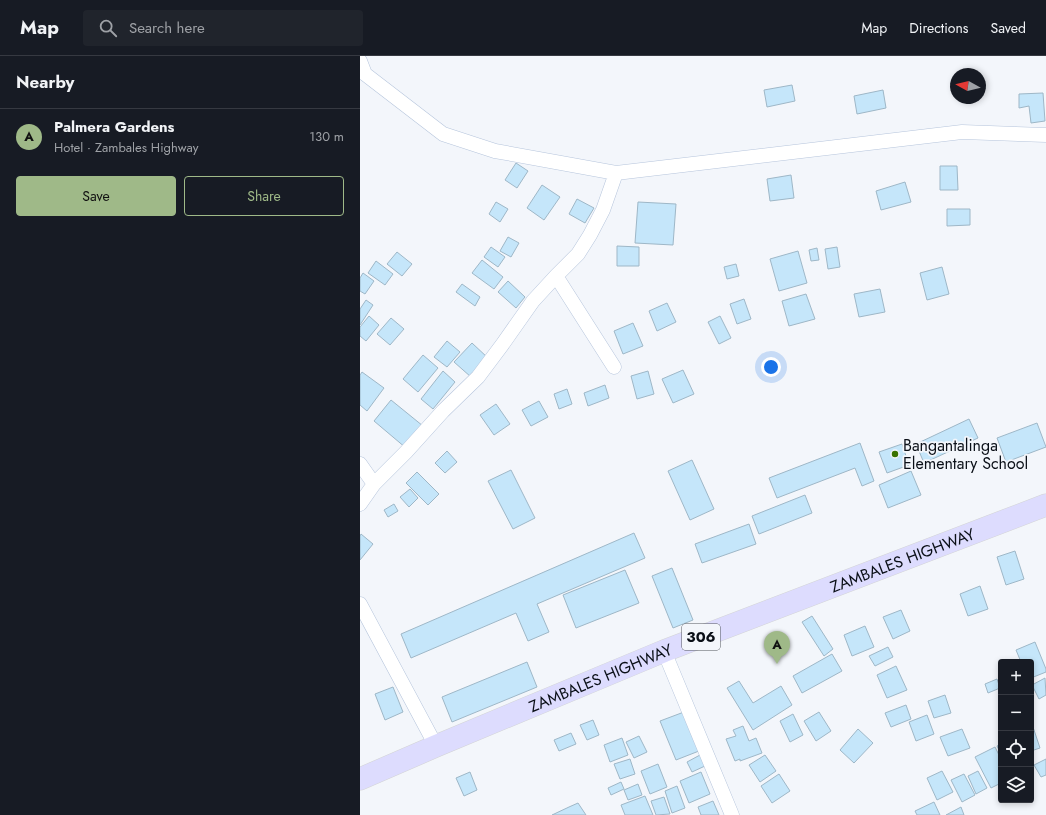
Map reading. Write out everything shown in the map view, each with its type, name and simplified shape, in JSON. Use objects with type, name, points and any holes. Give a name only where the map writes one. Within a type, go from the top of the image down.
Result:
[{"type":"main road","name":"ZAMBALES HIGHWAY","points":[[360,779],[664,651],[1046,505]]},
{"type":"street","points":[[360,61],[365,74],[443,134],[495,151],[616,173],[962,132],[1046,135]]},
{"type":"street","points":[[360,504],[374,484],[406,452],[443,410],[478,377],[533,301],[578,254],[590,235],[602,210],[616,173]]},
{"type":"street","points":[[556,276],[614,367]]},
{"type":"street","points":[[360,464],[374,484]]},
{"type":"street","points":[[360,604],[436,746]]},
{"type":"street","points":[[664,651],[732,815]]},
{"type":"building","points":[[792,85],[795,101],[767,107],[764,90]]},
{"type":"building","points":[[883,90],[886,108],[857,114],[854,96]]},
{"type":"building","points":[[1043,93],[1045,121],[1031,123],[1029,106],[1019,108],[1019,94]]},
{"type":"building","points":[[516,163],[528,171],[517,188],[505,180]]},
{"type":"building","points":[[940,166],[957,166],[958,190],[940,190]]},
{"type":"building","points":[[791,175],[794,198],[770,201],[767,179]]},
{"type":"building","points":[[905,182],[911,202],[881,210],[876,191]]},
{"type":"building","points":[[542,185],[560,197],[544,220],[527,208]]},
{"type":"building","points":[[577,199],[594,208],[585,223],[569,214]]},
{"type":"building","points":[[496,202],[508,209],[500,222],[489,214]]},
{"type":"building","points":[[638,202],[676,204],[673,245],[635,243]]},
{"type":"building","points":[[947,209],[970,209],[970,225],[947,226]]},
{"type":"building","points":[[508,237],[519,243],[511,257],[500,251]]},
{"type":"building","points":[[617,246],[639,247],[639,266],[617,266]]},
{"type":"building","points":[[491,247],[505,257],[498,267],[484,257]]},
{"type":"building","points":[[837,247],[840,267],[828,269],[825,249]]},
{"type":"building","points":[[817,248],[819,260],[811,261],[809,250]]},
{"type":"building","points":[[798,251],[807,283],[779,291],[770,259]]},
{"type":"building","points":[[397,252],[412,264],[402,276],[387,264]]},
{"type":"building","points":[[482,260],[503,277],[494,289],[472,273]]},
{"type":"building","points":[[376,261],[393,274],[385,285],[368,273]]},
{"type":"building","points":[[736,264],[739,276],[727,279],[724,267]]},
{"type":"building","points":[[942,267],[949,294],[927,300],[920,273]]},
{"type":"building","points":[[363,273],[374,281],[365,294],[360,291],[360,278]]},
{"type":"building","points":[[508,281],[525,297],[516,308],[498,292]]},
{"type":"building","points":[[462,284],[480,297],[475,306],[456,292]]},
{"type":"building","points":[[880,289],[885,312],[859,317],[854,294]]},
{"type":"building","points":[[806,294],[815,319],[789,326],[782,301]]},
{"type":"building","points":[[744,299],[751,319],[737,324],[730,304]]},
{"type":"building","points":[[366,300],[373,305],[360,325],[360,309]]},
{"type":"building","points":[[667,303],[676,322],[657,331],[649,311]]},
{"type":"building","points":[[369,316],[379,325],[366,341],[360,336],[360,327]]},
{"type":"building","points":[[720,316],[731,338],[719,344],[708,322]]},
{"type":"building","points":[[391,318],[404,329],[390,345],[377,334]]},
{"type":"building","points":[[633,323],[643,346],[623,354],[614,331]]},
{"type":"building","points":[[447,341],[460,352],[447,367],[434,357]]},
{"type":"building","points":[[472,343],[488,358],[471,377],[454,362]]},
{"type":"building","points":[[423,355],[438,368],[418,392],[403,379]]},
{"type":"building","points":[[683,370],[694,394],[673,403],[662,379]]},
{"type":"building","points":[[443,371],[455,382],[433,409],[421,399]]},
{"type":"building","points":[[648,371],[654,394],[637,399],[631,376]]},
{"type":"building","points":[[362,372],[384,388],[367,411],[360,405],[360,375]]},
{"type":"building","points":[[605,385],[609,398],[588,406],[584,393]]},
{"type":"building","points":[[567,389],[572,404],[559,409],[554,394]]},
{"type":"building","points":[[391,400],[423,426],[406,448],[374,421]]},
{"type":"building","points":[[539,401],[548,417],[531,426],[522,410]]},
{"type":"building","points":[[496,404],[510,424],[494,435],[480,415]]},
{"type":"building","points":[[969,419],[978,438],[924,463],[916,444]]},
{"type":"building","points":[[1037,423],[1046,447],[1006,462],[997,438]]},
{"type":"building","points":[[860,443],[874,481],[862,486],[855,468],[777,498],[769,478]]},
{"type":"building","points":[[902,444],[909,465],[887,473],[879,452]]},
{"type":"building","points":[[447,451],[457,462],[445,473],[435,463]]},
{"type":"building","points":[[692,460],[714,509],[690,520],[668,471]]},
{"type":"building","points":[[511,470],[535,518],[513,529],[488,481]]},
{"type":"building","points":[[911,471],[921,495],[888,508],[879,485]]},
{"type":"building","points":[[417,472],[439,494],[428,505],[406,483]]},
{"type":"building","points":[[410,489],[418,498],[409,507],[400,497]]},
{"type":"building","points":[[805,495],[812,513],[759,534],[752,516]]},
{"type":"building","points":[[394,504],[398,511],[388,517],[384,510]]},
{"type":"building","points":[[749,524],[756,544],[702,563],[695,544]]},
{"type":"building","points":[[634,533],[645,558],[537,604],[549,632],[528,641],[516,613],[411,658],[401,634]]},
{"type":"building","points":[[361,534],[373,544],[360,560],[360,536]]},
{"type":"building","points":[[1015,551],[1024,579],[1006,585],[997,557]]},
{"type":"building","points":[[672,568],[693,620],[673,628],[652,576]]},
{"type":"building","points":[[625,570],[639,603],[576,628],[563,595]]},
{"type":"building","points":[[980,586],[988,609],[968,616],[960,594]]},
{"type":"building","points":[[901,610],[910,631],[893,639],[883,617]]},
{"type":"building","points":[[812,616],[833,649],[824,656],[802,622]]},
{"type":"building","points":[[865,626],[874,647],[852,656],[844,635]]},
{"type":"building","points":[[1035,642],[1046,672],[1034,677],[1034,659],[1020,659],[1016,650]]},
{"type":"building","points":[[888,647],[893,657],[875,666],[869,656]]},
{"type":"building","points":[[832,654],[842,671],[802,693],[793,676]]},
{"type":"building","points":[[527,662],[537,687],[452,722],[442,697]]},
{"type":"building","points":[[896,666],[907,690],[887,698],[877,675]]},
{"type":"building","points":[[1045,678],[1046,695],[1039,699],[1034,689],[1034,684]]},
{"type":"building","points":[[997,679],[998,689],[988,693],[985,684]]},
{"type":"building","points":[[739,681],[753,703],[781,686],[792,705],[753,730],[727,688]]},
{"type":"building","points":[[393,687],[403,712],[385,720],[375,694]]},
{"type":"building","points":[[945,695],[951,713],[934,718],[928,701]]},
{"type":"building","points":[[906,705],[911,719],[891,727],[885,713]]},
{"type":"building","points":[[684,712],[699,751],[676,760],[660,721]]},
{"type":"building","points":[[819,712],[831,731],[816,741],[804,721]]},
{"type":"building","points":[[793,714],[803,735],[790,742],[780,721]]},
{"type":"building","points":[[927,715],[934,734],[916,741],[909,722]]},
{"type":"building","points":[[593,720],[599,735],[587,740],[580,725]]},
{"type":"building","points":[[743,726],[749,741],[756,738],[762,753],[740,761],[740,759],[735,761],[726,739],[736,736],[733,730]]},
{"type":"building","points":[[858,729],[873,743],[854,763],[840,750]]},
{"type":"building","points":[[962,729],[970,748],[948,756],[940,737]]},
{"type":"building","points":[[1034,730],[1040,748],[1034,750]]},
{"type":"building","points":[[571,733],[576,744],[559,751],[554,740]]},
{"type":"building","points":[[639,736],[647,752],[634,758],[626,742]]},
{"type":"building","points":[[622,738],[628,755],[610,762],[604,745]]},
{"type":"building","points":[[995,747],[998,753],[998,784],[991,788],[975,757]]},
{"type":"building","points":[[700,755],[705,766],[692,772],[687,762]]},
{"type":"building","points":[[765,755],[776,771],[760,782],[749,765]]},
{"type":"building","points":[[630,759],[635,774],[620,779],[614,764]]},
{"type":"building","points":[[1046,759],[1046,775],[1041,777],[1034,765]]},
{"type":"building","points":[[658,764],[667,787],[650,794],[641,771]]},
{"type":"building","points":[[942,771],[953,792],[937,800],[927,778]]},
{"type":"building","points":[[978,771],[987,788],[976,794],[968,776]]},
{"type":"building","points":[[470,772],[477,790],[464,796],[456,778]]},
{"type":"building","points":[[701,772],[710,794],[689,803],[680,781]]},
{"type":"building","points":[[779,774],[790,791],[772,803],[761,786]]},
{"type":"building","points":[[964,774],[975,795],[962,802],[951,780]]},
{"type":"building","points":[[621,782],[624,789],[611,795],[608,788]]},
{"type":"building","points":[[638,784],[642,795],[628,800],[624,790]]},
{"type":"building","points":[[677,786],[685,808],[672,813],[665,791]]},
{"type":"building","points":[[645,796],[653,815],[625,815],[621,805]]},
{"type":"building","points":[[664,797],[670,814],[656,815],[651,801]]},
{"type":"building","points":[[713,801],[719,815],[701,815],[698,807]]},
{"type":"building","points":[[934,802],[940,815],[917,815],[915,811]]},
{"type":"building","points":[[578,803],[586,815],[552,815],[569,807]]},
{"type":"building","points":[[961,807],[964,815],[946,815]]},
{"type":"place","name":"Bangantalinga Elementary School","points":[[895,454]]},
{"type":"place","name":"Palmera Gardens","points":[[777,664]]}]
